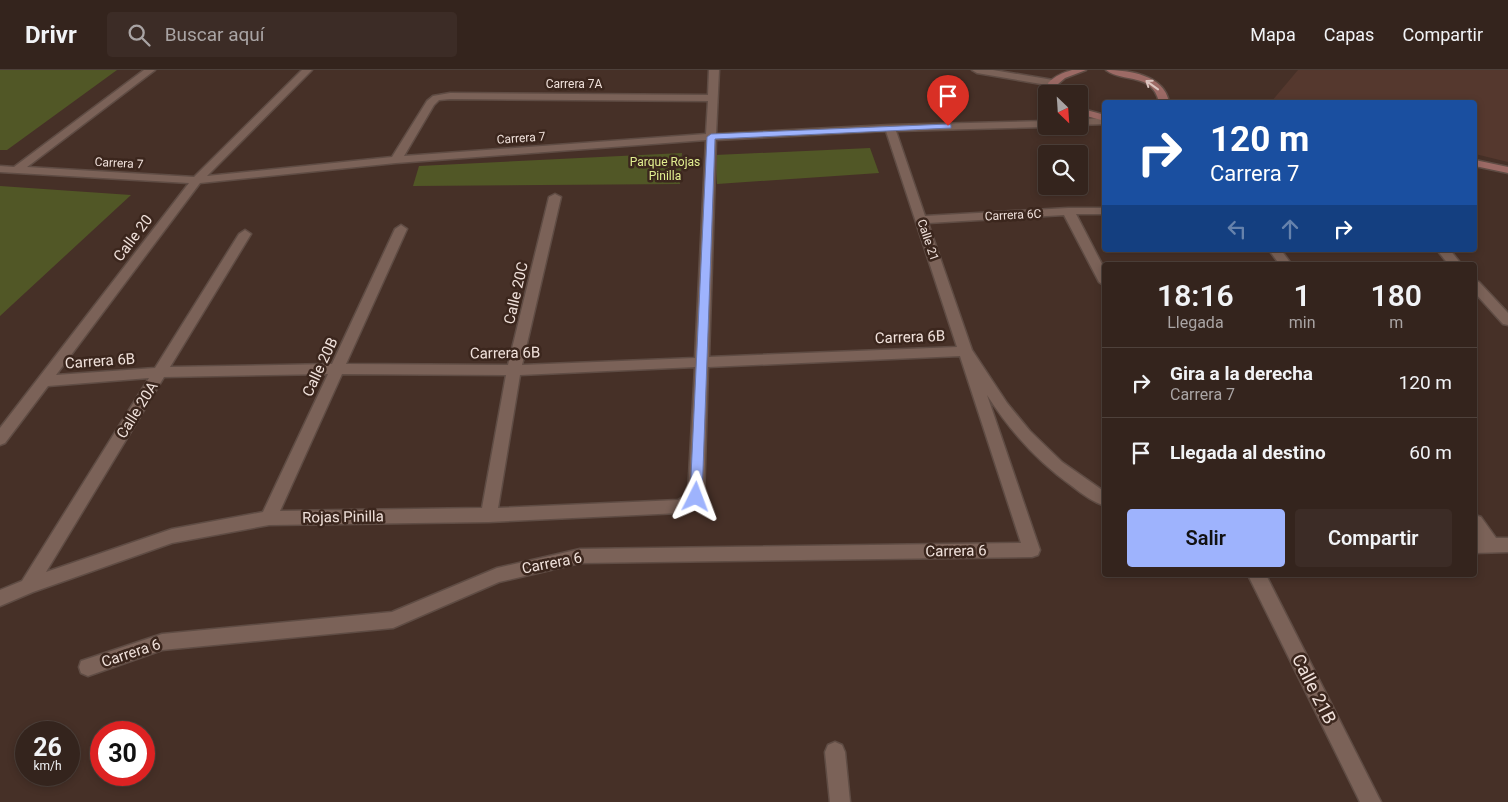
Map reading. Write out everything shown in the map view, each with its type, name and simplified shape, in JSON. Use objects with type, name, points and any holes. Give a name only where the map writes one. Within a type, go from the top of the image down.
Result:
[{"type":"main road","points":[[1111,70],[1133,73],[1156,86],[1164,100]]},
{"type":"main road","points":[[1053,83],[1075,71]]},
{"type":"main road","points":[[1088,114],[1102,119]]},
{"type":"main road","points":[[1477,163],[1508,170]]},
{"type":"street","points":[[16,170],[150,70]]},
{"type":"street","name":"Calle 20","points":[[0,439],[197,180],[307,70]]},
{"type":"street","points":[[702,362],[714,70]]},
{"type":"street","points":[[977,70],[1053,83]]},
{"type":"street","name":"Carrera 7A","points":[[396,160],[430,103],[436,98],[450,96],[713,98]]},
{"type":"street","points":[[1088,121],[1102,120]]},
{"type":"street","name":"Carrera 7","points":[[0,169],[197,180],[396,160],[711,137],[1038,123]]},
{"type":"street","name":"Calle 21","points":[[890,128],[1032,550]]},
{"type":"street","name":"Calle 20C","points":[[489,515],[514,370],[555,197]]},
{"type":"street","points":[[1068,211],[1102,276]]},
{"type":"street","name":"Carrera 6C","points":[[921,220],[1068,211],[1102,211]]},
{"type":"street","name":"Calle 20B","points":[[269,518],[401,229]]},
{"type":"street","name":"Calle 20A","points":[[28,586],[245,234]]},
{"type":"street","points":[[1444,252],[1453,262]]},
{"type":"street","points":[[1477,287],[1508,321]]},
{"type":"street","name":"Calle 21","points":[[965,351],[1015,424],[1048,458],[1102,498]]},
{"type":"street","name":"Carrera 6B","points":[[46,381],[161,372],[336,369],[514,370],[965,351]]},
{"type":"street","name":"Rojas Pinilla","points":[[0,598],[28,586],[172,536],[269,518],[489,515],[680,506],[696,497],[702,362]]},
{"type":"street","points":[[1477,524],[1500,545]]},
{"type":"street","points":[[1477,546],[1500,545]]},
{"type":"street","name":"Carrera 6","points":[[88,667],[162,642],[393,620],[497,575],[580,556],[1032,550]]},
{"type":"street","name":"Calle 21B","points":[[1258,577],[1371,802]]},
{"type":"street","points":[[835,752],[840,802]]},
{"type":"shaded area","points":[[1298,70],[1508,70],[1508,162],[1477,154],[1477,100],[1273,100]]},
{"type":"green space","points":[[0,70],[117,70],[7,150],[0,150]]},
{"type":"green space","name":"Parque Rojas Pinilla","points":[[870,148],[879,173],[717,184],[715,155]]},
{"type":"green space","name":"Parque Rojas Pinilla","points":[[682,153],[680,184],[413,186],[419,166]]},
{"type":"green space","points":[[0,186],[131,195],[0,316]]},
{"type":"route","points":[[696,497],[711,137],[948,126]]}]
